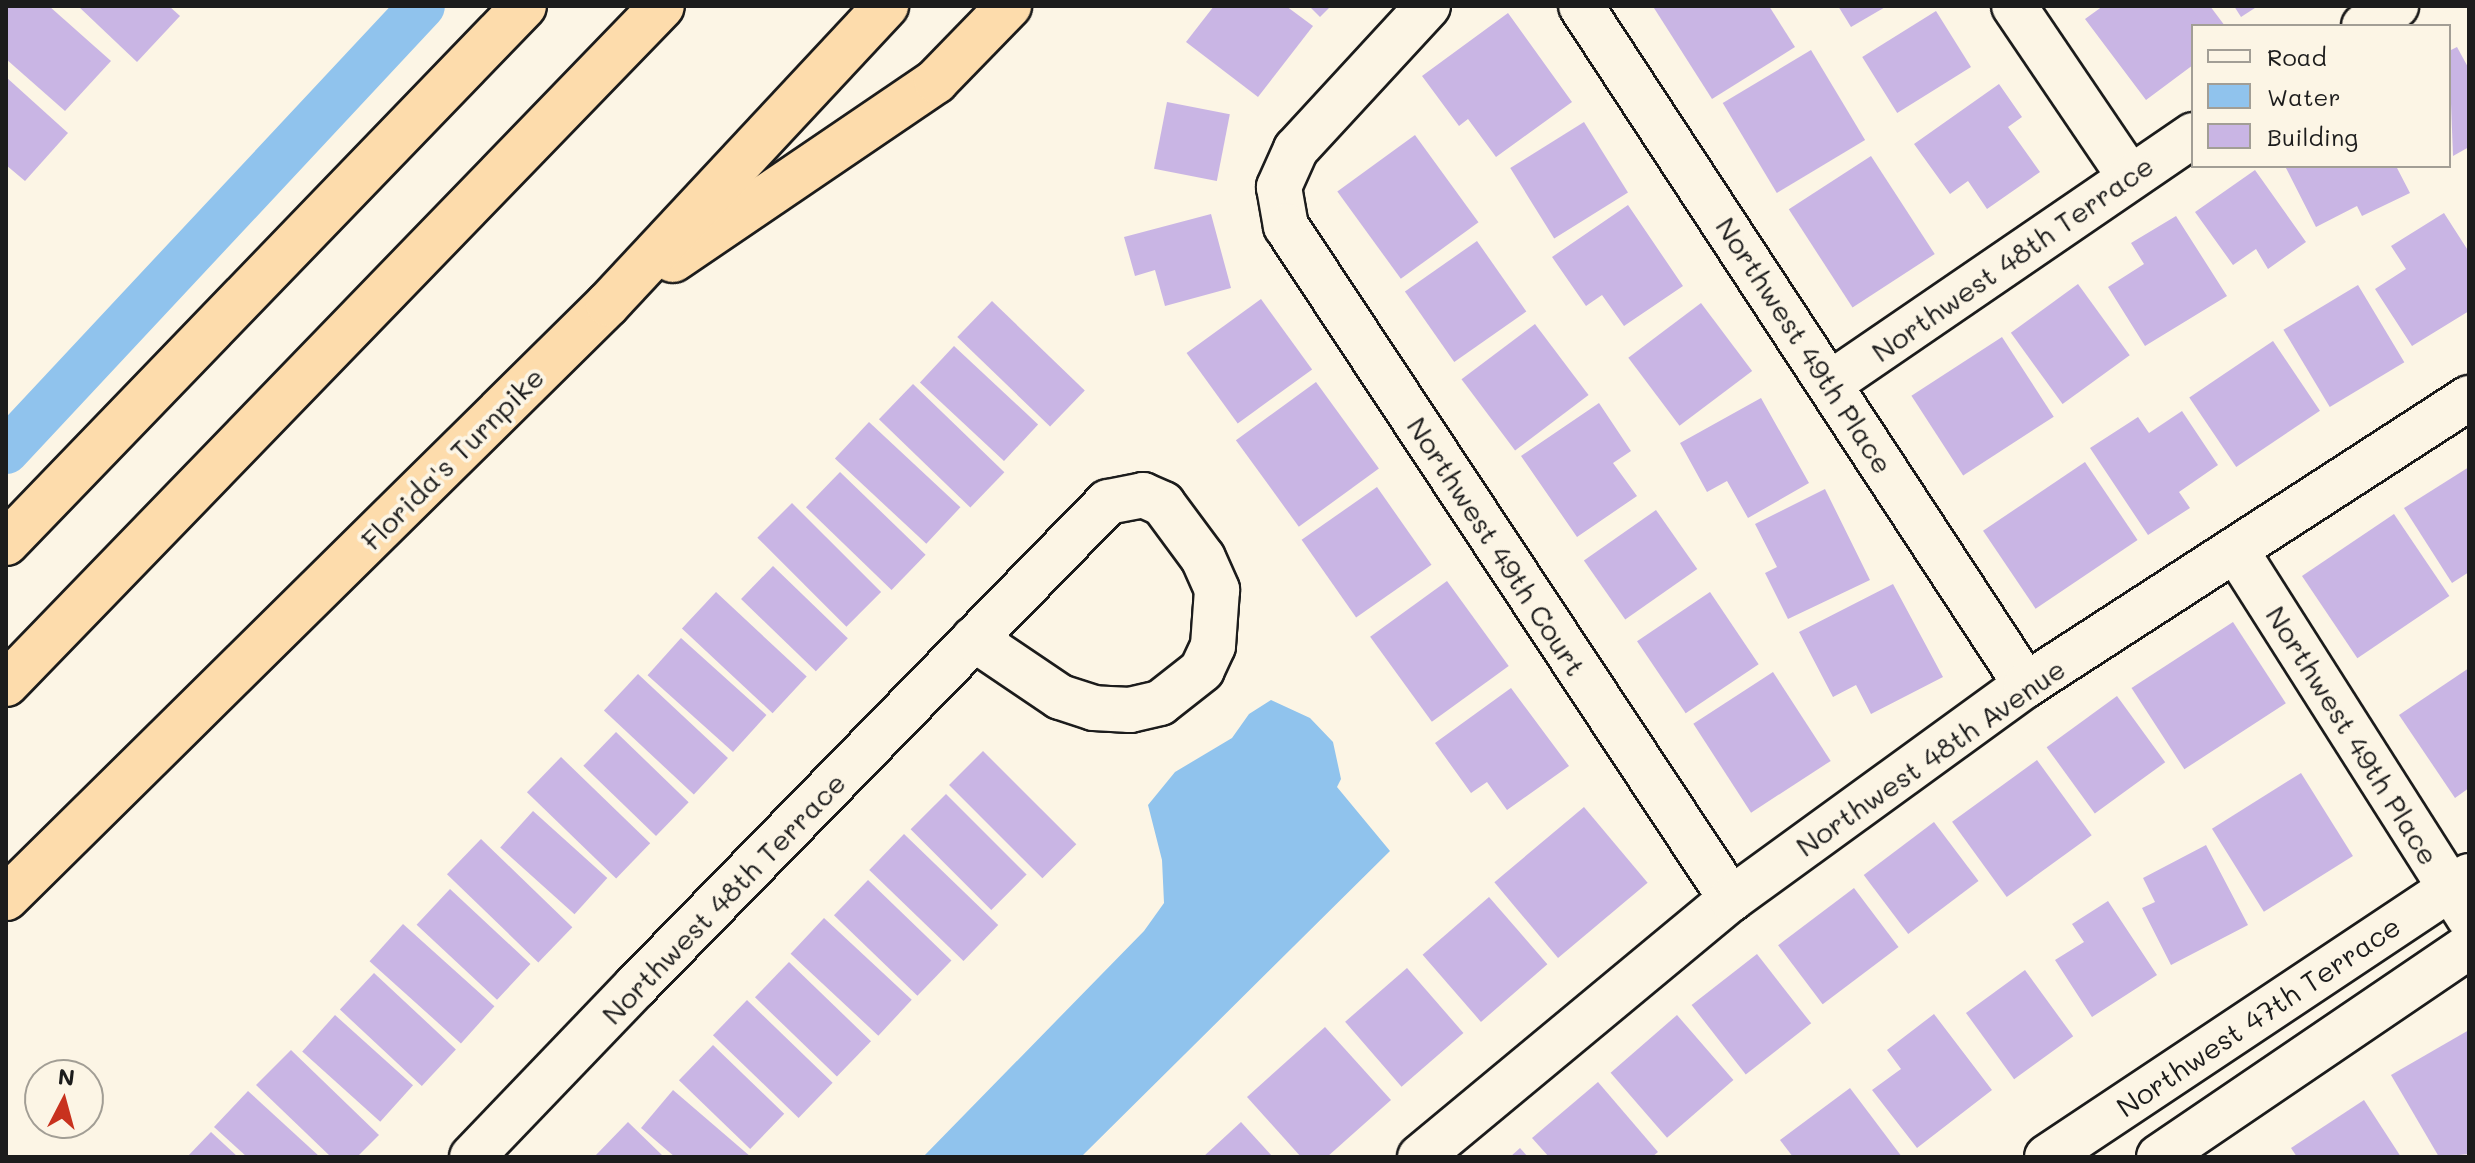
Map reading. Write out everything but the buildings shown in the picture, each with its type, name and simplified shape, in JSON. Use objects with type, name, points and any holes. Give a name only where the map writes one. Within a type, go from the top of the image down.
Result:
[{"type":"highway","points":[[6,543],[524,6]]},
{"type":"highway","points":[[6,684],[662,6]]},
{"type":"highway","name":"Florida's Turnpike","points":[[6,898],[608,304],[886,6]]},
{"type":"highway","points":[[608,304],[936,81],[1009,6]]},
{"type":"street","name":"Northwest 49th Court","points":[[1428,6],[1296,149],[1279,187],[1286,226],[1731,899]]},
{"type":"street","name":"Northwest 49th Place","points":[[1581,6],[1831,383],[2026,685]]},
{"type":"street","points":[[2014,6],[2129,176]]},
{"type":"street","points":[[2367,24],[2396,6]]},
{"type":"street","name":"Northwest 48th Terrace","points":[[1831,383],[2191,136]]},
{"type":"street","name":"Northwest 48th Avenue","points":[[1420,1157],[1731,899],[2026,685],[2237,552],[2469,398]]},
{"type":"street","name":"Northwest 48th Terrace","points":[[472,1157],[1094,514],[1123,495],[1143,495],[1163,504],[1203,558],[1217,590],[1213,646],[1202,670],[1160,703],[1130,710],[1094,708],[1060,697],[974,639]]},
{"type":"street","name":"Northwest 49th Place","points":[[2237,552],[2463,894]]},
{"type":"street","name":"Northwest 47th Terrace","points":[[2047,1157],[2463,894]]},
{"type":"street","points":[[2159,1157],[2469,946]]},
{"type":"water","points":[[1271,700],[1310,718],[1333,742],[1341,779],[1337,787],[1390,851],[1081,1157],[923,1157],[1144,931],[1164,903],[1162,860],[1148,805],[1175,772],[1232,738],[1249,714]]},
{"type":"waterway","points":[[6,451],[422,6]]}]
